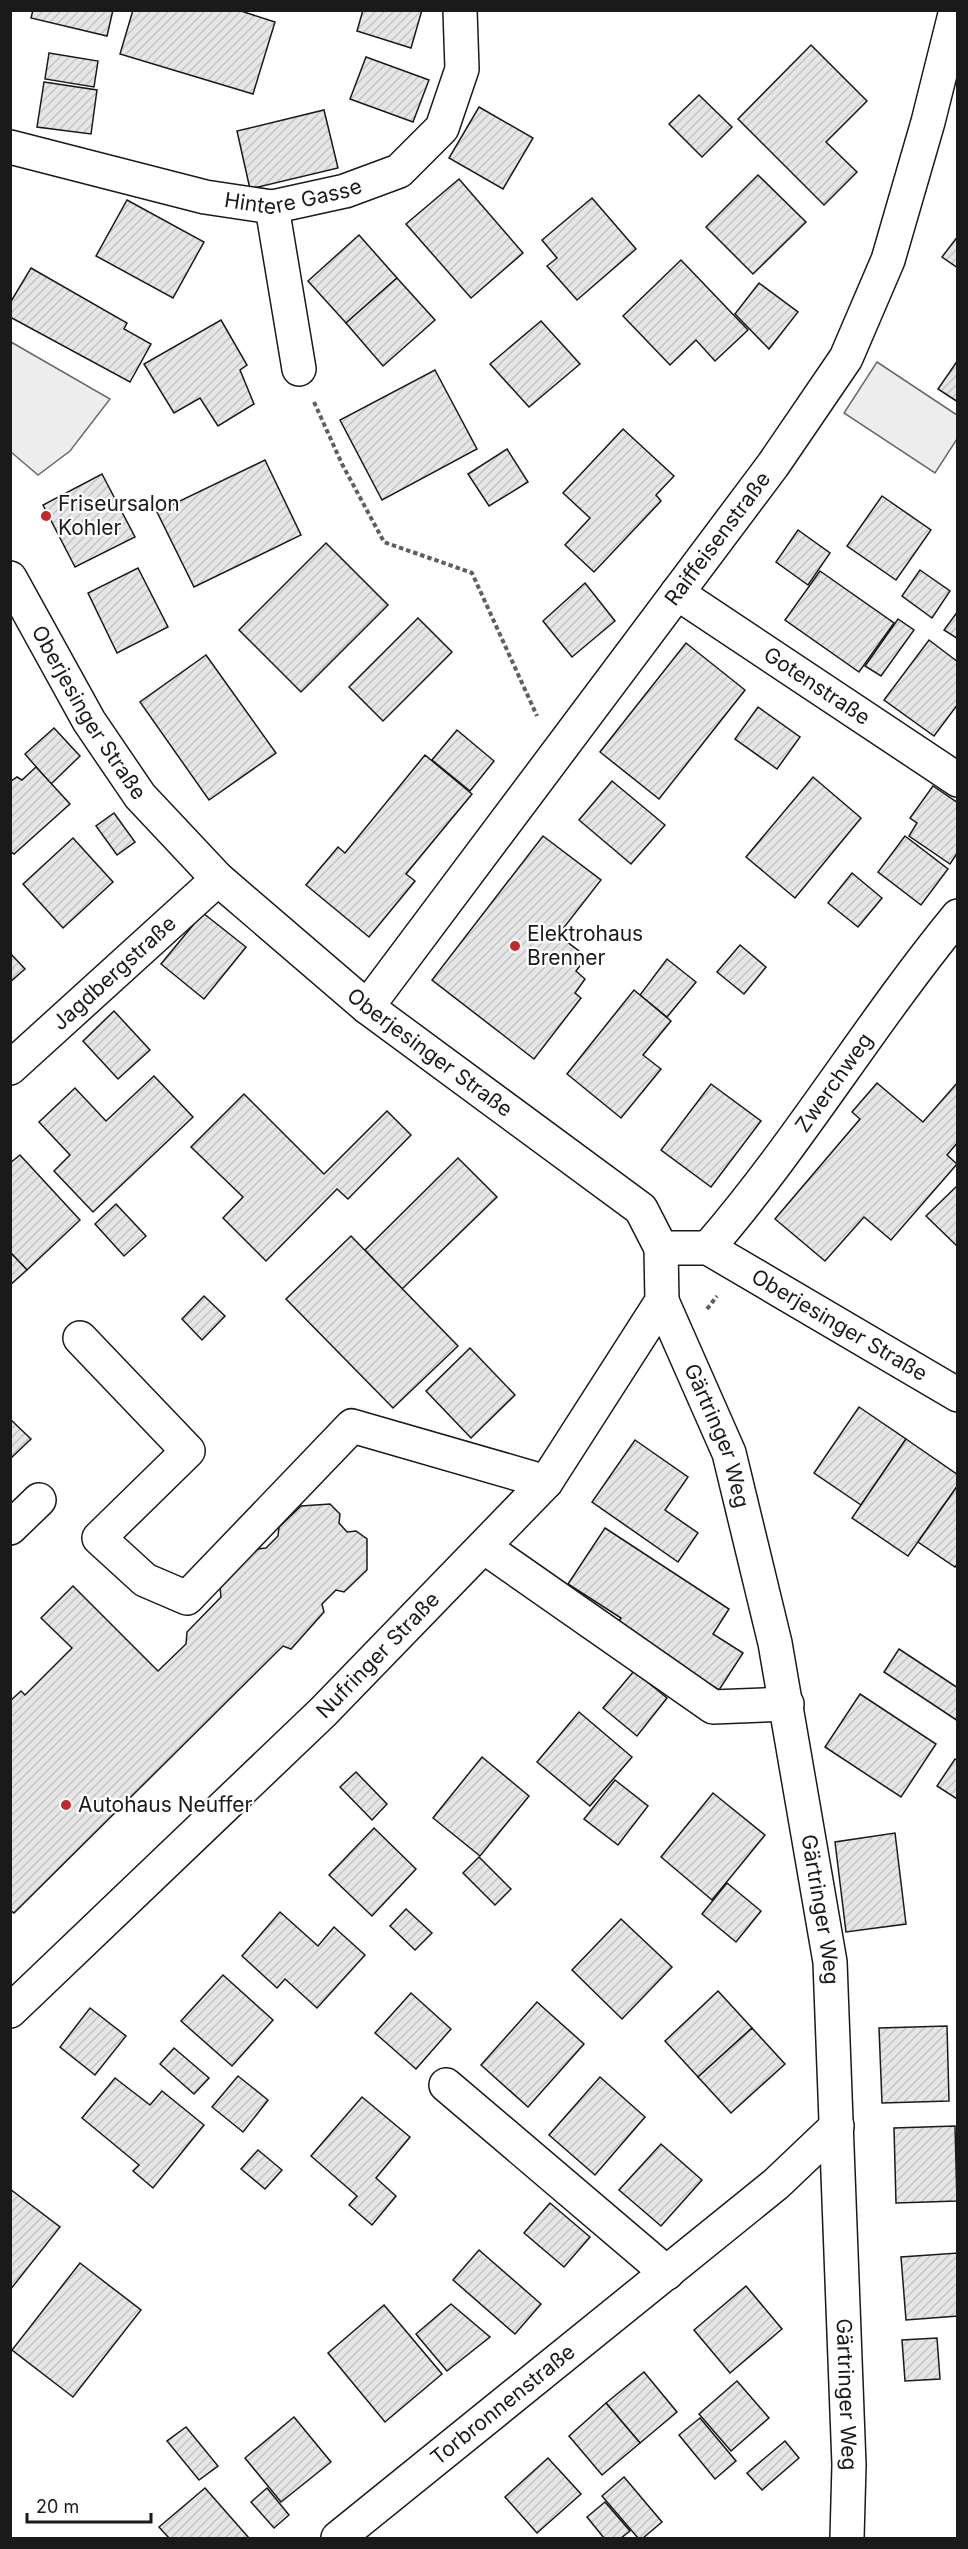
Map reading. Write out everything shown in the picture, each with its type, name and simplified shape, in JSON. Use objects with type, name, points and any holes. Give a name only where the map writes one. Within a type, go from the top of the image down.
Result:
[{"type":"street","name":"Hintere Gasse","points":[[10,147],[205,197],[272,207],[345,191],[399,171],[442,128],[462,69],[460,10]]},
{"type":"street","name":"Raiffeisenstraße","points":[[367,1007],[773,465],[846,358],[888,260],[928,122],[951,13]]},
{"type":"street","points":[[272,207],[299,369]]},
{"type":"street","name":"Oberjesinger Straße","points":[[10,578],[89,721],[140,796],[218,879],[367,1007],[641,1209],[661,1248]]},
{"type":"street","name":"Gotenstraße","points":[[677,593],[957,780]]},
{"type":"street","name":"Jagdbergstraße","points":[[10,1068],[218,879]]},
{"type":"street","name":"Zwerchweg","points":[[708,1248],[742,1208],[957,916]]},
{"type":"street","points":[[662,1301],[661,1248],[708,1248]]},
{"type":"street","name":"Oberjesinger Straße","points":[[708,1248],[953,1384]]},
{"type":"street","name":"Gärtringer Weg","points":[[662,1301],[729,1453],[775,1643],[830,1962],[849,2465],[847,2538]]},
{"type":"street","name":"Nufringer Straße","points":[[15,1997],[323,1712],[546,1482],[662,1301]]},
{"type":"street","points":[[80,1338],[188,1451],[99,1538],[145,1580],[188,1598],[352,1426],[546,1482]]},
{"type":"street","points":[[10,1528],[39,1500]]},
{"type":"street","points":[[484,1547],[713,1707],[787,1704]]},
{"type":"street","points":[[446,2085],[667,2272]]},
{"type":"street","name":"Torbronnenstraße","points":[[338,2538],[776,2184],[837,2127]]},
{"type":"path","points":[[299,369],[342,464],[384,542],[472,573],[555,756]]},
{"type":"path","points":[[681,1345],[740,1267]]},
{"type":"shaded area","points":[[11,342],[110,399],[70,451],[38,475],[11,452]]},
{"type":"shaded area","points":[[877,362],[957,415],[957,439],[935,473],[844,413]]},
{"type":"building","points":[[33,10],[113,10],[107,36],[31,18]]},
{"type":"building","points":[[133,10],[238,10],[275,22],[253,94],[120,54]]},
{"type":"building","points":[[363,10],[422,10],[411,48],[357,31]]},
{"type":"building","points":[[811,45],[867,101],[826,142],[857,172],[824,205],[738,119]]},
{"type":"building","points":[[49,53],[98,61],[94,87],[45,79]]},
{"type":"building","points":[[366,57],[429,80],[413,122],[350,99]]},
{"type":"building","points":[[44,82],[97,90],[91,134],[37,127]]},
{"type":"building","points":[[699,95],[732,127],[702,157],[669,124]]},
{"type":"building","points":[[479,107],[533,138],[503,189],[449,158]]},
{"type":"building","points":[[324,110],[338,168],[250,189],[237,131]]},
{"type":"building","points":[[758,175],[806,222],[753,274],[706,227]]},
{"type":"building","points":[[459,179],[523,253],[471,298],[406,224]]},
{"type":"building","points":[[592,198],[636,249],[577,300],[547,266],[557,258],[542,240]]},
{"type":"building","points":[[127,200],[204,242],[173,298],[96,256]]},
{"type":"building","points":[[359,235],[397,278],[346,323],[308,281]]},
{"type":"building","points":[[958,236],[958,268],[942,257]]},
{"type":"building","points":[[681,260],[748,330],[715,361],[696,340],[670,365],[623,316]]},
{"type":"building","points":[[31,268],[127,323],[124,329],[151,344],[130,382],[10,317],[10,303]]},
{"type":"building","points":[[397,278],[435,320],[383,366],[346,323]]},
{"type":"building","points":[[759,283],[798,312],[769,349],[735,314]]},
{"type":"building","points":[[221,320],[247,365],[240,370],[254,404],[218,426],[200,398],[174,413],[144,364]]},
{"type":"building","points":[[541,321],[580,364],[529,407],[490,364]]},
{"type":"building","points":[[958,360],[958,402],[938,389]]},
{"type":"building","points":[[435,370],[477,449],[382,500],[340,420]]},
{"type":"building","points":[[623,429],[674,476],[656,495],[661,501],[594,572],[565,545],[590,518],[563,493]]},
{"type":"building","points":[[507,449],[528,482],[489,506],[468,474]]},
{"type":"building","points":[[265,460],[301,535],[194,587],[157,512]]},
{"type":"building","points":[[102,474],[135,537],[75,567],[43,505]]},
{"type":"building","points":[[882,496],[931,530],[896,580],[847,546]]},
{"type":"building","points":[[798,530],[830,553],[808,585],[776,562]]},
{"type":"building","points":[[326,543],[388,605],[301,692],[239,630]]},
{"type":"building","points":[[138,568],[168,627],[117,653],[88,593]]},
{"type":"building","points":[[920,570],[950,591],[932,618],[902,596]]},
{"type":"building","points":[[820,571],[894,623],[859,672],[785,620]]},
{"type":"building","points":[[585,583],[615,621],[572,657],[543,621]]},
{"type":"building","points":[[958,611],[958,639],[944,630]]},
{"type":"building","points":[[418,618],[452,652],[383,721],[349,687]]},
{"type":"building","points":[[898,619],[914,630],[881,676],[865,666]]},
{"type":"building","points":[[929,640],[958,662],[958,704],[934,736],[884,700]]},
{"type":"building","points":[[686,643],[745,690],[659,799],[600,752]]},
{"type":"building","points":[[206,655],[276,753],[209,800],[140,702]]},
{"type":"building","points":[[758,707],[800,737],[777,769],[735,739]]},
{"type":"building","points":[[54,728],[80,756],[51,784],[25,754]]},
{"type":"building","points":[[457,730],[494,761],[470,791],[432,760]]},
{"type":"building","points":[[425,755],[472,794],[406,874],[415,881],[369,937],[306,885],[338,847],[345,853]]},
{"type":"building","points":[[36,767],[70,804],[14,854],[10,851],[10,782],[17,777],[22,780]]},
{"type":"building","points":[[813,777],[861,818],[795,898],[746,857]]},
{"type":"building","points":[[612,781],[665,825],[631,864],[579,820]]},
{"type":"building","points":[[933,786],[958,803],[958,852],[950,864],[909,836],[917,823],[910,818]]},
{"type":"building","points":[[114,813],[135,842],[117,855],[96,826]]},
{"type":"building","name":"Elektrohaus Brenner","points":[[543,836],[601,880],[558,935],[587,957],[576,971],[585,979],[575,993],[581,998],[534,1059],[432,980]]},
{"type":"building","points":[[905,836],[948,869],[921,905],[878,872]]},
{"type":"building","points":[[73,838],[113,882],[63,928],[23,884]]},
{"type":"building","points":[[852,873],[882,898],[858,927],[828,903]]},
{"type":"building","points":[[203,913],[246,947],[204,999],[161,964]]},
{"type":"building","points":[[740,945],[766,967],[744,994],[717,972]]},
{"type":"building","points":[[10,953],[25,969],[10,982]]},
{"type":"building","points":[[667,959],[696,982],[667,1017],[640,995]]},
{"type":"building","points":[[634,990],[671,1021],[643,1055],[661,1069],[621,1118],[567,1074]]},
{"type":"building","points":[[114,1011],[150,1050],[118,1079],[83,1041]]},
{"type":"building","points":[[154,1076],[193,1117],[93,1212],[54,1171],[70,1155],[39,1122],[75,1088],[106,1121]]},
{"type":"building","points":[[958,1082],[958,1142],[947,1155],[957,1164],[891,1240],[864,1217],[825,1261],[775,1219],[860,1119],[852,1112],[877,1083],[923,1122]]},
{"type":"building","points":[[711,1084],[761,1121],[711,1187],[661,1150]]},
{"type":"building","points":[[244,1094],[324,1174],[387,1111],[411,1135],[348,1199],[337,1189],[266,1261],[223,1218],[243,1197],[191,1147]]},
{"type":"building","points":[[20,1155],[80,1220],[27,1270],[10,1252],[10,1163]]},
{"type":"building","points":[[458,1158],[497,1197],[402,1289],[365,1250]]},
{"type":"building","points":[[958,1185],[958,1247],[926,1216]]},
{"type":"building","points":[[116,1204],[146,1236],[124,1256],[95,1224]]},
{"type":"building","points":[[351,1236],[458,1346],[393,1408],[286,1299]]},
{"type":"building","points":[[10,1252],[27,1270],[10,1285]]},
{"type":"building","points":[[204,1296],[225,1316],[202,1340],[182,1319]]},
{"type":"building","points":[[470,1348],[515,1395],[471,1438],[426,1391]]},
{"type":"building","points":[[859,1407],[906,1439],[861,1505],[814,1473]]},
{"type":"building","points":[[10,1419],[31,1439],[10,1459]]},
{"type":"building","points":[[906,1439],[958,1475],[958,1485],[908,1556],[852,1518]]},
{"type":"building","points":[[635,1440],[688,1477],[665,1510],[698,1533],[678,1562],[592,1502]]},
{"type":"building","points":[[958,1485],[958,1564],[955,1567],[918,1542]]},
{"type":"building","name":"Autohaus Neuffer","points":[[330,1504],[340,1514],[339,1523],[347,1532],[356,1531],[367,1539],[367,1570],[344,1592],[336,1590],[322,1604],[324,1612],[291,1649],[283,1646],[14,1913],[10,1910],[10,1701],[21,1691],[25,1695],[72,1648],[41,1618],[73,1586],[158,1671],[186,1644],[187,1632],[221,1597],[220,1587],[257,1549],[266,1548],[278,1536],[279,1527],[301,1506]]},
{"type":"building","points":[[605,1528],[729,1609],[713,1634],[743,1653],[719,1690],[692,1673],[612,1631],[621,1618],[568,1584]]},
{"type":"building","points":[[899,1649],[958,1688],[958,1721],[884,1672]]},
{"type":"building","points":[[634,1671],[667,1698],[637,1736],[603,1708]]},
{"type":"building","points":[[860,1694],[936,1744],[901,1797],[825,1747]]},
{"type":"building","points":[[579,1712],[632,1757],[590,1806],[537,1762]]},
{"type":"building","points":[[482,1757],[529,1796],[480,1856],[433,1818]]},
{"type":"building","points":[[955,1759],[958,1761],[957,1799],[937,1786]]},
{"type":"building","points":[[356,1772],[387,1804],[372,1820],[340,1787]]},
{"type":"building","points":[[615,1780],[648,1806],[618,1845],[584,1819]]},
{"type":"building","points":[[713,1793],[765,1835],[712,1900],[661,1857]]},
{"type":"building","points":[[374,1828],[416,1869],[372,1916],[329,1875]]},
{"type":"building","points":[[895,1833],[906,1924],[846,1932],[835,1842]]},
{"type":"building","points":[[479,1857],[511,1889],[495,1905],[463,1873]]},
{"type":"building","points":[[727,1883],[761,1911],[736,1942],[702,1914]]},
{"type":"building","points":[[406,1909],[432,1933],[415,1950],[390,1926]]},
{"type":"building","points":[[280,1912],[318,1946],[334,1927],[365,1955],[317,2008],[285,1979],[277,1988],[242,1956]]},
{"type":"building","points":[[621,1919],[672,1967],[622,2019],[572,1970]]},
{"type":"building","points":[[223,1975],[273,2020],[232,2066],[181,2021]]},
{"type":"building","points":[[718,1991],[752,2028],[698,2077],[665,2041]]},
{"type":"building","points":[[411,1993],[451,2029],[416,2069],[375,2033]]},
{"type":"building","points":[[537,2002],[584,2044],[528,2107],[481,2065]]},
{"type":"building","points":[[90,2008],[126,2036],[95,2075],[60,2047]]},
{"type":"building","points":[[947,2026],[949,2101],[882,2103],[879,2028]]},
{"type":"building","points":[[752,2028],[785,2064],[731,2113],[698,2077]]},
{"type":"building","points":[[174,2048],[209,2078],[194,2094],[160,2064]]},
{"type":"building","points":[[238,2076],[268,2100],[243,2132],[212,2107]]},
{"type":"building","points":[[600,2077],[645,2117],[595,2175],[549,2135]]},
{"type":"building","points":[[115,2078],[150,2105],[162,2091],[204,2125],[153,2188],[133,2171],[139,2165],[82,2118]]},
{"type":"building","points":[[362,2097],[410,2137],[376,2178],[396,2196],[372,2225],[349,2205],[357,2196],[311,2156]]},
{"type":"building","points":[[955,2126],[957,2201],[896,2203],[894,2128]]},
{"type":"building","points":[[661,2144],[702,2180],[661,2226],[619,2190]]},
{"type":"building","points":[[258,2150],[282,2170],[265,2189],[241,2169]]},
{"type":"building","points":[[10,2189],[60,2227],[10,2290]]},
{"type":"building","points":[[550,2203],[590,2237],[564,2267],[524,2233]]},
{"type":"building","points":[[479,2250],[541,2304],[515,2334],[453,2280]]},
{"type":"building","points":[[958,2253],[958,2316],[906,2320],[901,2257]]},
{"type":"building","points":[[80,2263],[141,2310],[73,2397],[12,2350]]},
{"type":"building","points":[[746,2286],[782,2329],[730,2373],[694,2330]]},
{"type":"building","points":[[451,2304],[490,2337],[447,2371],[416,2334]]},
{"type":"building","points":[[384,2305],[442,2374],[385,2422],[328,2353]]},
{"type":"building","points":[[937,2338],[940,2379],[905,2381],[902,2340]]},
{"type":"building","points":[[644,2372],[677,2412],[640,2443],[606,2403]]},
{"type":"building","points":[[737,2381],[769,2418],[731,2451],[699,2414]]},
{"type":"building","points":[[606,2403],[640,2443],[602,2475],[569,2436]]},
{"type":"building","points":[[294,2417],[331,2462],[281,2502],[245,2458]]},
{"type":"building","points":[[700,2418],[736,2461],[715,2479],[679,2435]]},
{"type":"building","points":[[186,2427],[218,2466],[199,2480],[167,2441]]},
{"type":"building","points":[[785,2441],[799,2458],[762,2490],[747,2473]]},
{"type":"building","points":[[548,2458],[581,2494],[537,2533],[505,2497]]},
{"type":"building","points":[[624,2477],[662,2522],[643,2538],[638,2538],[602,2496]]},
{"type":"building","points":[[205,2488],[249,2538],[169,2538],[159,2527]]},
{"type":"building","points":[[267,2488],[289,2515],[274,2528],[251,2502]]},
{"type":"building","points":[[605,2502],[630,2531],[621,2538],[604,2538],[587,2517]]},
{"type":"place","name":"Friseursalon Kohler","points":[[46,516]]},
{"type":"place","name":"Elektrohaus Brenner","points":[[515,946]]},
{"type":"place","name":"Autohaus Neuffer","points":[[66,1805]]}]
